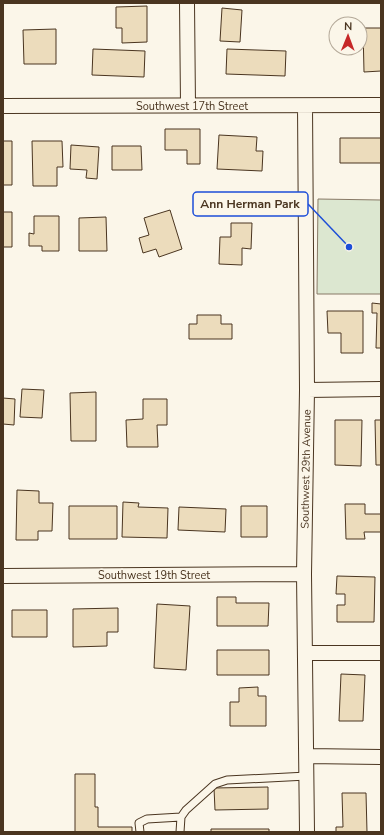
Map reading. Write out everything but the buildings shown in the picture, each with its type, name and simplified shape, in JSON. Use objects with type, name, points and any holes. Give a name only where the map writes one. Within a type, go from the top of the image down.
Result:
[{"type":"street","points":[[188,3],[188,105]]},
{"type":"street","name":"Southwest 17th Street","points":[[3,106],[381,105]]},
{"type":"street","name":"Southwest 29th Avenue","points":[[305,106],[307,390],[304,574],[307,832]]},
{"type":"street","points":[[307,390],[381,389]]},
{"type":"street","name":"Southwest 19th Street","points":[[3,576],[304,574]]},
{"type":"street","points":[[306,653],[381,653]]},
{"type":"street","points":[[307,756],[381,757]]},
{"type":"lane","points":[[180,832],[181,817],[186,810],[215,784],[227,780],[307,776]]},
{"type":"lane","points":[[140,832],[140,823],[147,819],[181,817]]},
{"type":"green space","points":[[318,199],[381,200],[381,294],[317,294]]},
{"type":"place","name":"Ann Herman Park","points":[[349,247]]}]
